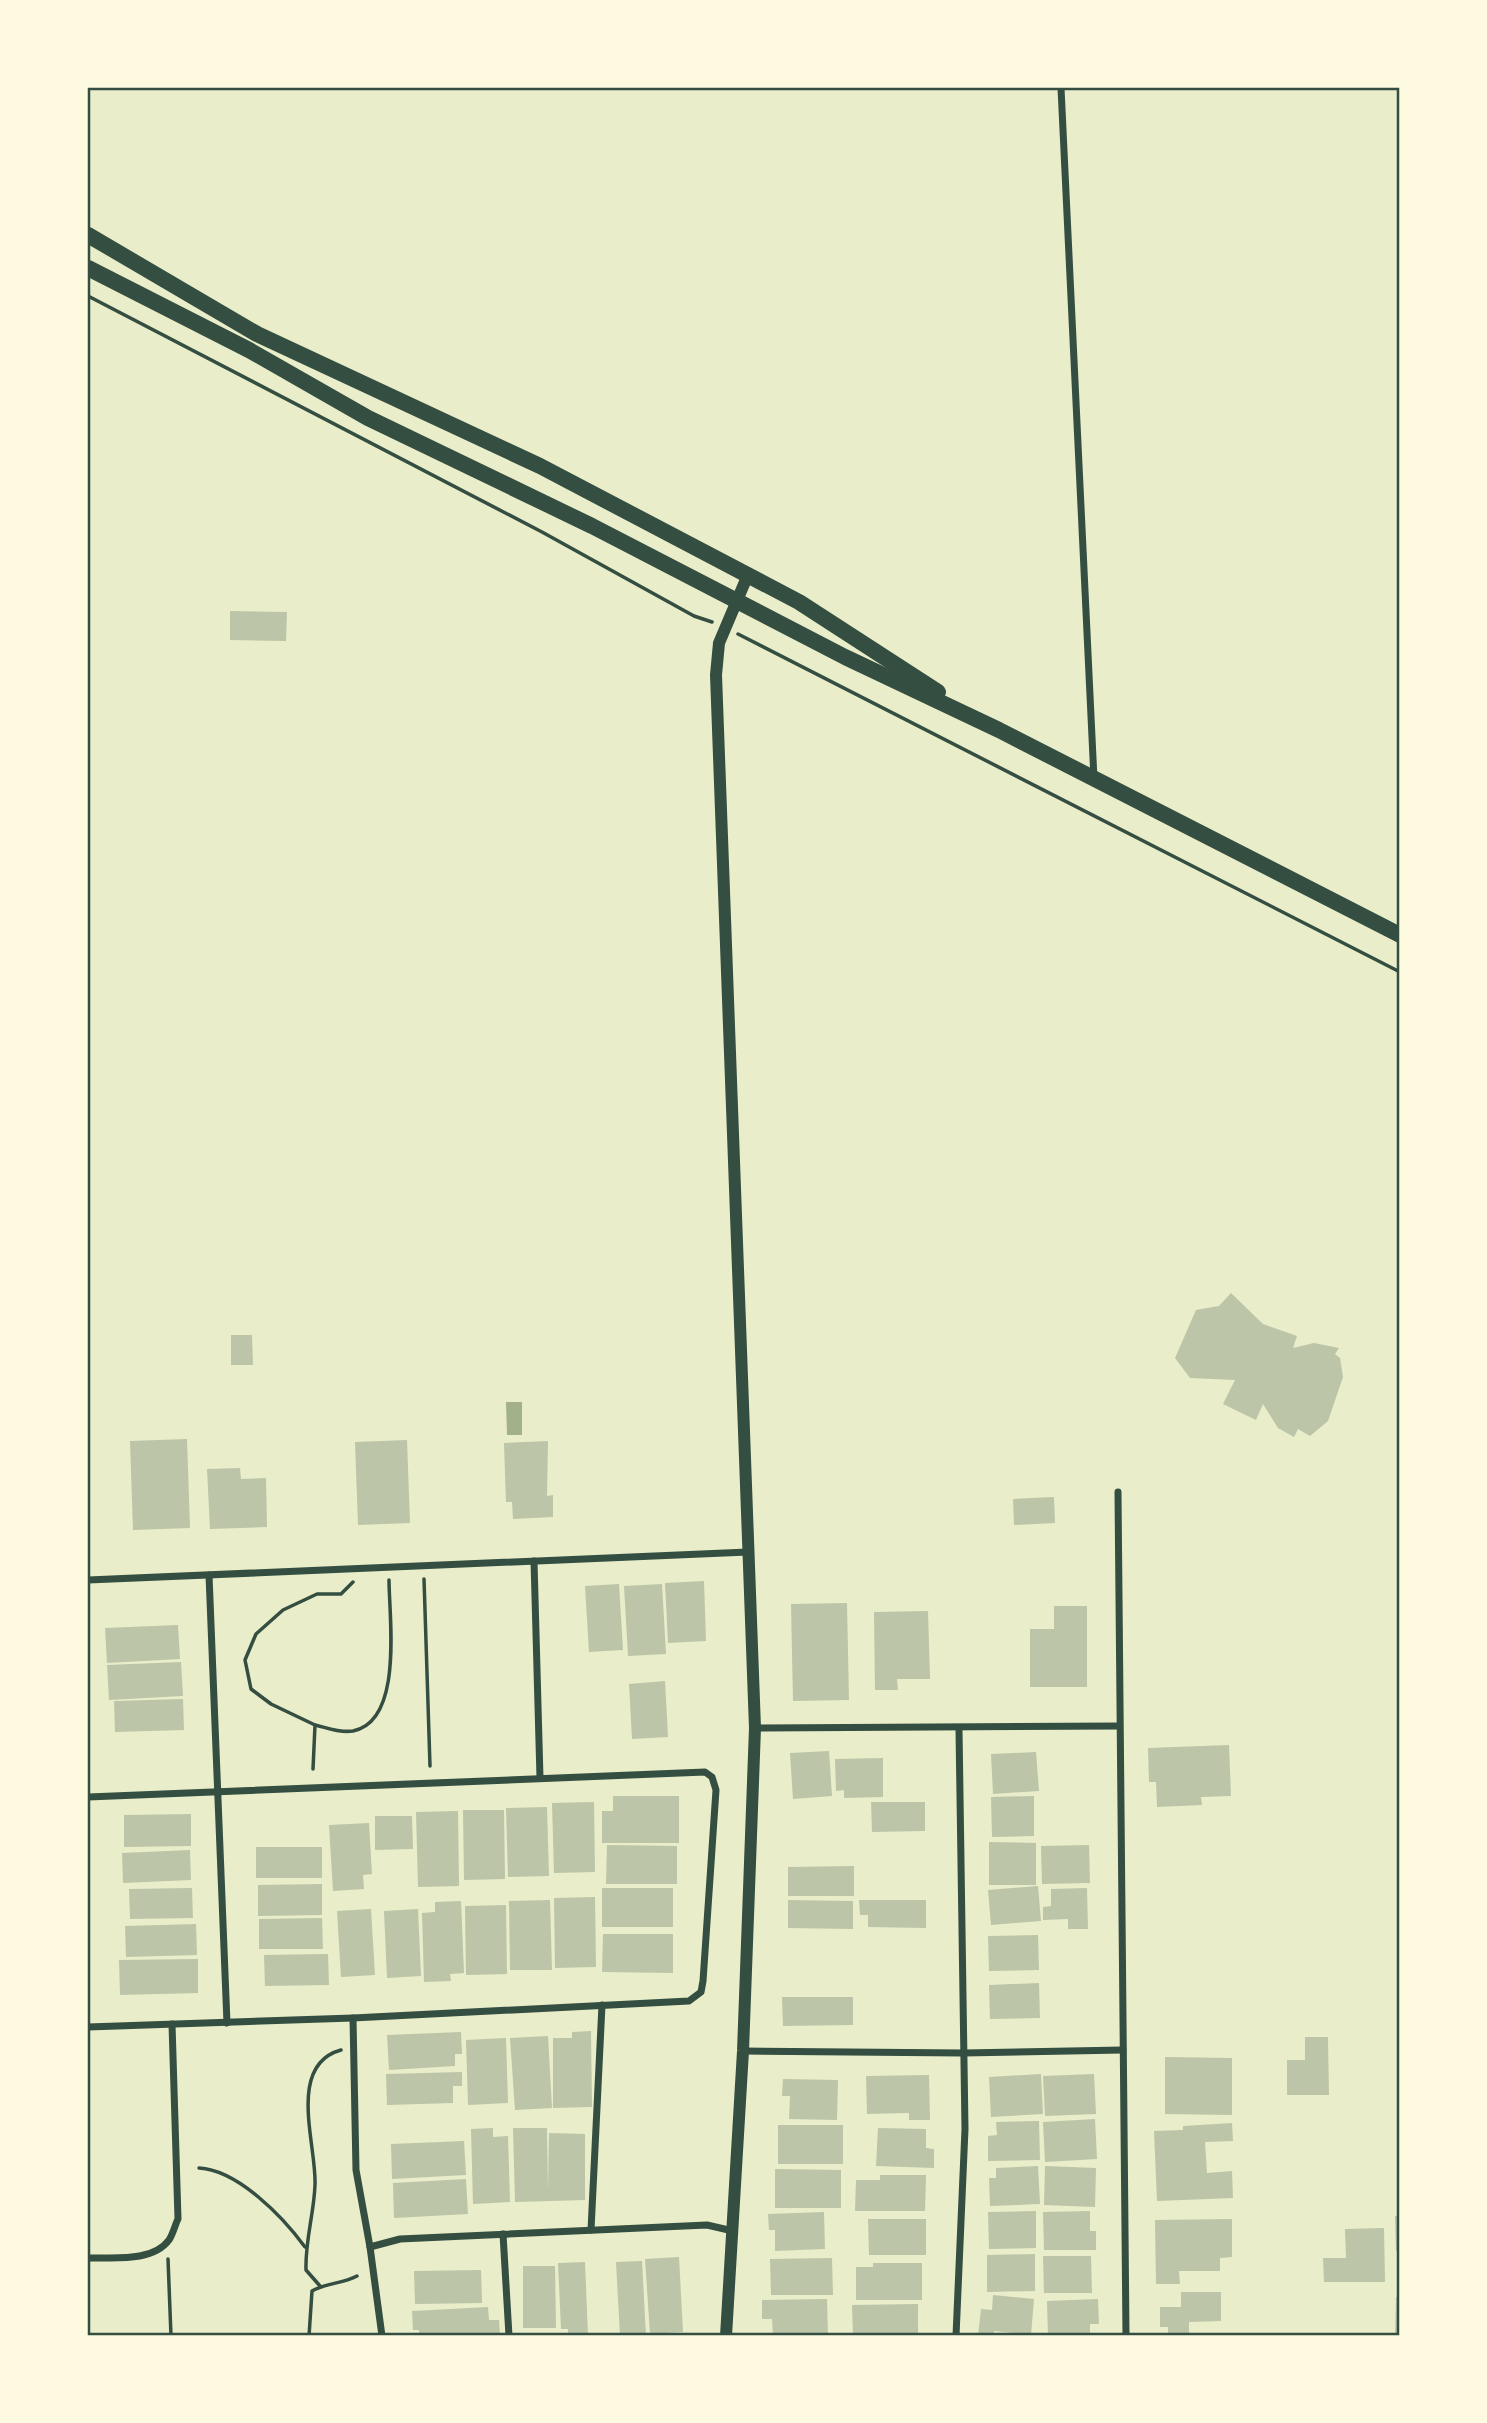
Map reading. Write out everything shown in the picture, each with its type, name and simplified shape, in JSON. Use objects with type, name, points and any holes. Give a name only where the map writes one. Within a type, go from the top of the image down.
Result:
[{"type":"main road","points":[[88,235],[257,334],[540,466],[799,602],[999,730]]},
{"type":"main road","points":[[88,268],[249,350],[368,418],[592,526],[736,603],[999,730],[1399,935]]},
{"type":"street","points":[[1061,88],[1094,780]]},
{"type":"street","points":[[726,2336],[743,2051],[755,1728],[716,733],[716,659],[724,627],[747,577]]},
{"type":"street","points":[[1118,1492],[1126,2336]]},
{"type":"street","points":[[88,1580],[748,1552]]},
{"type":"street","points":[[534,1561],[540,1778]]},
{"type":"street","points":[[209,1575],[227,2023]]},
{"type":"street","points":[[755,1728],[959,1729],[1119,1726]]},
{"type":"street","points":[[956,2336],[965,2165],[959,1729]]},
{"type":"street","points":[[88,1797],[705,1772],[715,1782],[701,1993],[689,2001],[354,2018],[88,2027]]},
{"type":"street","points":[[591,2230],[602,2005]]},
{"type":"street","points":[[354,2018],[356,2170],[382,2336]]},
{"type":"street","points":[[88,2258],[142,2256],[157,2250],[169,2241],[178,2219],[172,2024]]},
{"type":"street","points":[[743,2051],[963,2053],[1123,2050]]},
{"type":"street","points":[[370,2247],[400,2239],[591,2230],[707,2225],[733,2231]]},
{"type":"street","points":[[503,2234],[509,2336]]},
{"type":"path","points":[[88,296],[530,526],[694,616],[724,627],[1399,972]]},
{"type":"path","points":[[424,1571],[430,1766]]},
{"type":"path","points":[[356,1580],[341,1594],[317,1594],[283,1610],[256,1634],[245,1660],[251,1689],[271,1704],[315,1725],[335,1731],[357,1730],[368,1724],[380,1709],[390,1682],[389,1579]]},
{"type":"path","points":[[313,1769],[315,1725]]},
{"type":"path","points":[[320,2286],[306,2270],[305,2247],[315,2182],[308,2131],[311,2080],[321,2060],[330,2053],[343,2049]]},
{"type":"path","points":[[199,2168],[214,2169],[236,2181],[274,2210],[305,2247]]},
{"type":"path","points":[[168,2259],[171,2336]]},
{"type":"path","points":[[309,2336],[312,2291],[320,2286],[336,2286],[357,2276]]},
{"type":"shaded area","points":[[506,1402],[522,1402],[522,1435],[507,1435]]},
{"type":"building","points":[[230,611],[287,612],[286,641],[230,640]]},
{"type":"building","points":[[1231,1293],[1263,1324],[1297,1336],[1293,1348],[1314,1343],[1339,1348],[1335,1354],[1340,1358],[1343,1377],[1328,1421],[1310,1436],[1298,1429],[1294,1437],[1278,1428],[1263,1404],[1256,1420],[1223,1404],[1235,1380],[1190,1378],[1175,1358],[1196,1310],[1219,1306]]},
{"type":"building","points":[[231,1335],[252,1335],[253,1365],[231,1365]]},
{"type":"building","points":[[187,1439],[190,1528],[133,1530],[130,1441]]},
{"type":"building","points":[[407,1440],[410,1523],[358,1525],[355,1442]]},
{"type":"building","points":[[548,1441],[547,1496],[553,1495],[553,1517],[513,1519],[512,1502],[506,1502],[504,1443]]},
{"type":"building","points":[[240,1468],[241,1479],[266,1478],[267,1527],[210,1529],[207,1469]]},
{"type":"building","points":[[1054,1497],[1055,1523],[1014,1525],[1013,1499]]},
{"type":"building","points":[[704,1581],[706,1641],[668,1643],[665,1583]]},
{"type":"building","points":[[619,1584],[623,1650],[589,1652],[585,1586]]},
{"type":"building","points":[[662,1584],[666,1654],[628,1656],[624,1586]]},
{"type":"building","points":[[847,1603],[849,1700],[793,1701],[791,1604]]},
{"type":"building","points":[[1054,1606],[1087,1606],[1087,1687],[1030,1687],[1030,1629],[1054,1629]]},
{"type":"building","points":[[928,1611],[930,1679],[897,1679],[898,1690],[875,1690],[874,1612]]},
{"type":"building","points":[[178,1625],[180,1659],[107,1663],[105,1628]]},
{"type":"building","points":[[181,1662],[183,1696],[109,1700],[107,1665]]},
{"type":"building","points":[[665,1681],[668,1737],[632,1739],[629,1684]]},
{"type":"building","points":[[183,1699],[184,1730],[115,1732],[114,1701]]},
{"type":"building","points":[[1229,1745],[1231,1796],[1201,1797],[1202,1805],[1157,1807],[1156,1782],[1149,1782],[1148,1748]]},
{"type":"building","points":[[829,1751],[832,1796],[793,1799],[790,1753]]},
{"type":"building","points":[[1036,1752],[1039,1791],[993,1794],[991,1754]]},
{"type":"building","points":[[883,1758],[883,1797],[844,1798],[844,1790],[836,1791],[835,1759]]},
{"type":"building","points":[[613,1796],[679,1796],[679,1843],[602,1843],[602,1811],[613,1811]]},
{"type":"building","points":[[1034,1796],[1034,1836],[992,1837],[991,1797]]},
{"type":"building","points":[[594,1802],[595,1872],[554,1873],[552,1803]]},
{"type":"building","points":[[871,1802],[925,1802],[925,1831],[872,1832]]},
{"type":"building","points":[[547,1807],[549,1876],[508,1877],[506,1808]]},
{"type":"building","points":[[463,1810],[504,1810],[505,1879],[464,1880]]},
{"type":"building","points":[[458,1811],[459,1886],[418,1887],[416,1812]]},
{"type":"building","points":[[191,1814],[191,1846],[124,1847],[124,1815]]},
{"type":"building","points":[[375,1816],[412,1816],[413,1849],[375,1850]]},
{"type":"building","points":[[369,1823],[372,1874],[363,1875],[364,1889],[333,1891],[329,1825]]},
{"type":"building","points":[[989,1842],[1036,1843],[1036,1885],[989,1885]]},
{"type":"building","points":[[607,1845],[677,1846],[677,1884],[606,1884]]},
{"type":"building","points":[[1089,1845],[1090,1883],[1042,1884],[1041,1846]]},
{"type":"building","points":[[256,1847],[322,1847],[322,1878],[256,1878]]},
{"type":"building","points":[[190,1850],[191,1880],[123,1883],[122,1853]]},
{"type":"building","points":[[854,1866],[854,1896],[788,1896],[788,1867]]},
{"type":"building","points":[[322,1884],[322,1915],[258,1916],[258,1885]]},
{"type":"building","points":[[1038,1886],[1041,1921],[991,1925],[988,1890]]},
{"type":"building","points":[[192,1888],[193,1918],[130,1919],[129,1889]]},
{"type":"building","points":[[602,1888],[673,1888],[673,1927],[602,1927]]},
{"type":"building","points":[[1087,1888],[1088,1929],[1068,1929],[1068,1919],[1043,1920],[1043,1907],[1051,1906],[1051,1889]]},
{"type":"building","points":[[595,1897],[596,1967],[555,1968],[554,1898]]},
{"type":"building","points":[[550,1900],[552,1970],[510,1970],[509,1901]]},
{"type":"building","points":[[788,1900],[853,1901],[853,1929],[788,1928]]},
{"type":"building","points":[[859,1900],[926,1900],[926,1928],[868,1927],[868,1915],[860,1915]]},
{"type":"building","points":[[461,1901],[464,1973],[450,1974],[451,1981],[424,1982],[422,1913],[435,1912],[435,1902]]},
{"type":"building","points":[[506,1905],[507,1974],[466,1975],[465,1906]]},
{"type":"building","points":[[371,1909],[375,1975],[341,1977],[337,1911]]},
{"type":"building","points":[[418,1909],[421,1976],[387,1978],[384,1911]]},
{"type":"building","points":[[322,1918],[323,1949],[259,1949],[259,1919]]},
{"type":"building","points":[[196,1924],[197,1955],[126,1957],[125,1926]]},
{"type":"building","points":[[603,1934],[673,1934],[673,1973],[602,1972]]},
{"type":"building","points":[[1038,1935],[1039,1970],[989,1971],[988,1936]]},
{"type":"building","points":[[328,1954],[329,1985],[265,1986],[264,1955]]},
{"type":"building","points":[[198,1959],[198,1993],[120,1995],[119,1960]]},
{"type":"building","points":[[1039,1983],[1040,2018],[990,2019],[989,1985]]},
{"type":"building","points":[[782,1997],[853,1997],[853,2025],[783,2026]]},
{"type":"building","points":[[591,2031],[592,2107],[553,2108],[553,2038],[572,2038],[572,2032]]},
{"type":"building","points":[[461,2032],[462,2054],[455,2054],[455,2066],[389,2070],[387,2035]]},
{"type":"building","points":[[548,2036],[552,2108],[515,2110],[510,2038]]},
{"type":"building","points":[[1305,2037],[1328,2037],[1329,2095],[1287,2095],[1287,2060],[1305,2060]]},
{"type":"building","points":[[506,2038],[508,2103],[468,2105],[466,2040]]},
{"type":"building","points":[[1165,2057],[1232,2058],[1232,2115],[1165,2114]]},
{"type":"building","points":[[462,2072],[462,2086],[453,2086],[453,2103],[387,2105],[386,2074]]},
{"type":"building","points":[[1041,2074],[1043,2114],[991,2117],[989,2077]]},
{"type":"building","points":[[1094,2074],[1096,2114],[1045,2116],[1043,2076]]},
{"type":"building","points":[[929,2075],[930,2120],[909,2120],[909,2113],[867,2114],[866,2076]]},
{"type":"building","points":[[783,2079],[838,2080],[837,2120],[789,2119],[790,2096],[782,2096]]},
{"type":"building","points":[[1095,2119],[1097,2159],[1045,2162],[1043,2122]]},
{"type":"building","points":[[1039,2121],[1040,2160],[988,2161],[988,2136],[997,2135],[996,2122]]},
{"type":"building","points":[[1232,2123],[1233,2141],[1205,2142],[1207,2173],[1232,2171],[1233,2198],[1157,2201],[1154,2131]]},
{"type":"building","points":[[778,2125],[843,2125],[843,2164],[778,2164]]},
{"type":"building","points":[[493,2128],[493,2137],[508,2136],[510,2202],[473,2204],[471,2129]]},
{"type":"building","points":[[513,2128],[547,2128],[548,2191],[549,2133],[585,2134],[585,2200],[515,2202]]},
{"type":"building","points":[[878,2128],[926,2129],[926,2148],[934,2149],[934,2168],[876,2166]]},
{"type":"building","points":[[464,2141],[466,2175],[392,2179],[391,2144]]},
{"type":"building","points":[[1038,2166],[1040,2204],[990,2206],[989,2178],[996,2178],[996,2168]]},
{"type":"building","points":[[1045,2166],[1096,2168],[1095,2207],[1044,2205]]},
{"type":"building","points":[[775,2169],[841,2170],[841,2208],[775,2208]]},
{"type":"building","points":[[880,2175],[926,2175],[925,2211],[855,2211],[856,2180],[880,2180]]},
{"type":"building","points":[[466,2179],[468,2214],[394,2218],[393,2183]]},
{"type":"building","points":[[1036,2211],[1036,2248],[989,2249],[988,2212]]},
{"type":"building","points":[[1090,2211],[1090,2231],[1096,2231],[1096,2250],[1044,2250],[1043,2212]]},
{"type":"building","points":[[824,2212],[825,2249],[775,2251],[775,2230],[769,2230],[768,2214]]},
{"type":"building","points":[[1395,2216],[1400,2216],[1400,2251],[1396,2251]]},
{"type":"building","points":[[868,2219],[926,2219],[926,2255],[869,2255]]},
{"type":"building","points":[[1232,2219],[1232,2257],[1220,2258],[1220,2271],[1179,2271],[1180,2284],[1156,2284],[1155,2220]]},
{"type":"building","points":[[1384,2228],[1385,2282],[1324,2282],[1323,2258],[1346,2258],[1345,2229]]},
{"type":"building","points":[[1035,2254],[1035,2291],[987,2292],[987,2255]]},
{"type":"building","points":[[1043,2256],[1091,2256],[1092,2293],[1044,2293]]},
{"type":"building","points":[[679,2257],[683,2332],[650,2334],[645,2259]]},
{"type":"building","points":[[832,2258],[833,2295],[771,2295],[770,2259]]},
{"type":"building","points":[[642,2261],[646,2336],[620,2336],[616,2262]]},
{"type":"building","points":[[585,2262],[588,2336],[568,2336],[568,2329],[561,2329],[558,2263]]},
{"type":"building","points":[[873,2263],[922,2263],[922,2300],[856,2300],[856,2267],[873,2267]]},
{"type":"building","points":[[523,2266],[555,2266],[556,2328],[523,2328]]},
{"type":"building","points":[[481,2270],[482,2303],[415,2304],[414,2271]]},
{"type":"building","points":[[1181,2292],[1221,2292],[1221,2321],[1189,2322],[1189,2336],[1168,2336],[1168,2327],[1160,2327],[1160,2307],[1181,2307]]},
{"type":"building","points":[[993,2295],[1034,2299],[1031,2335],[994,2331],[994,2336],[978,2336],[981,2309],[992,2310]]},
{"type":"building","points":[[1396,2297],[1400,2297],[1400,2336],[1395,2336]]},
{"type":"building","points":[[827,2299],[828,2336],[773,2336],[772,2319],[762,2319],[762,2300]]},
{"type":"building","points":[[1098,2299],[1099,2324],[1090,2324],[1090,2336],[1048,2336],[1047,2301]]},
{"type":"building","points":[[918,2304],[918,2336],[853,2336],[852,2305]]},
{"type":"building","points":[[488,2307],[489,2320],[499,2320],[500,2336],[419,2336],[419,2330],[413,2330],[412,2311]]}]
